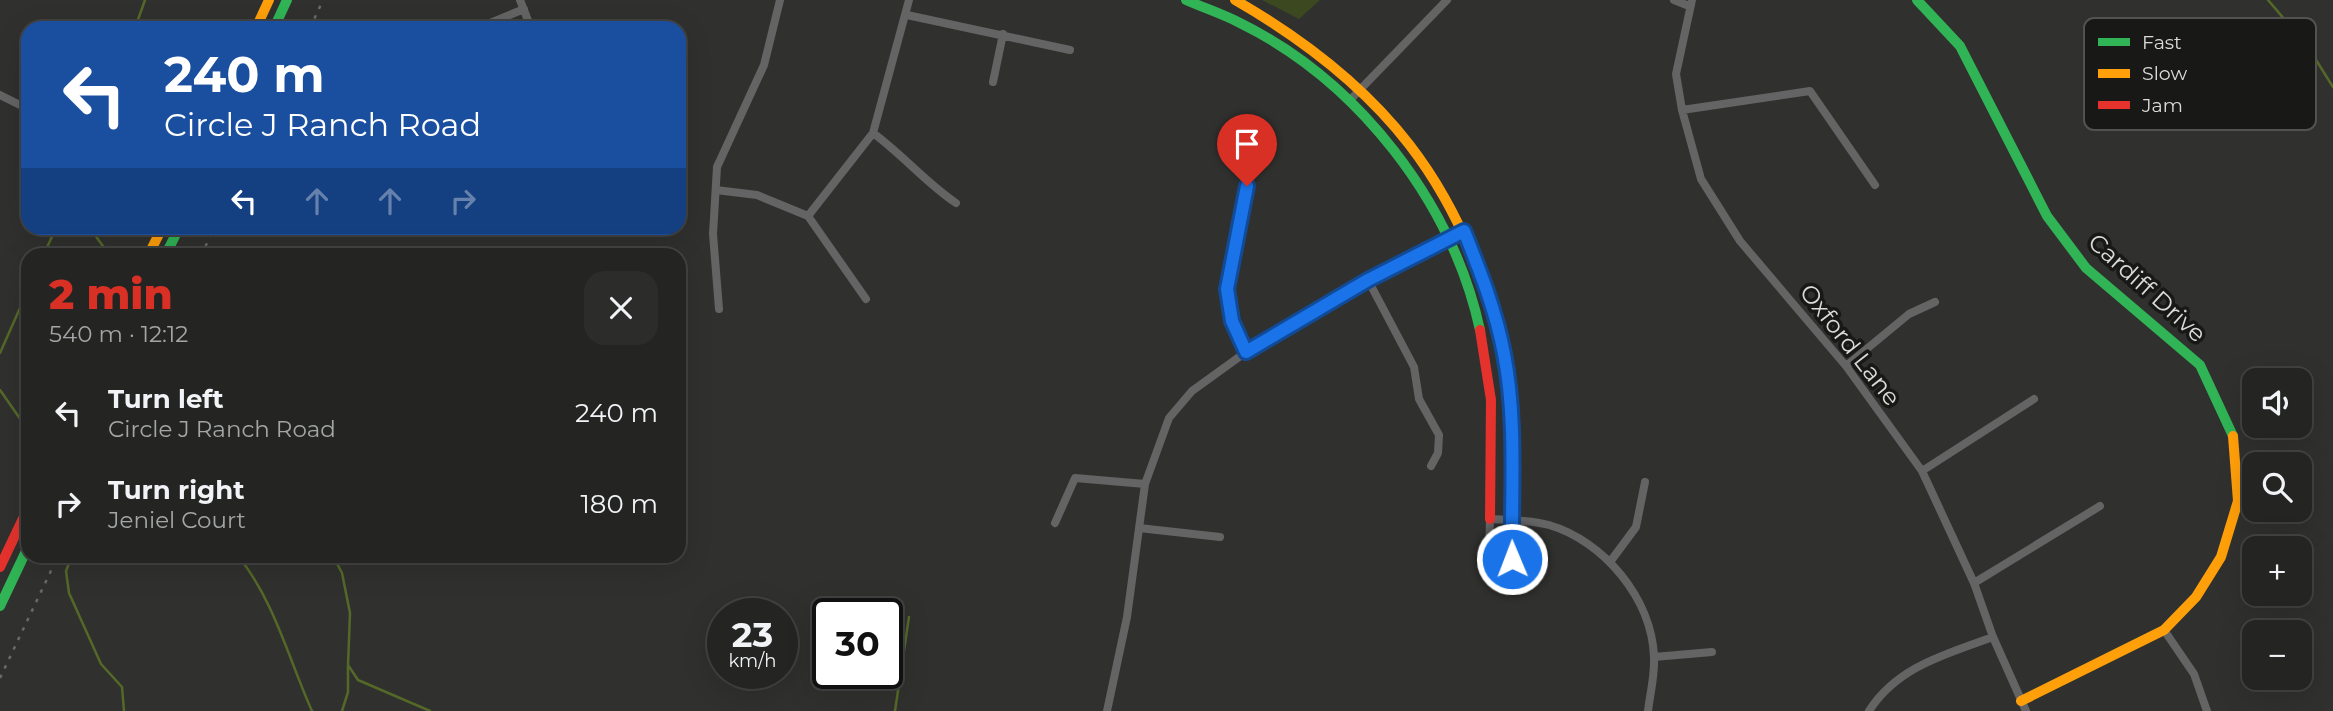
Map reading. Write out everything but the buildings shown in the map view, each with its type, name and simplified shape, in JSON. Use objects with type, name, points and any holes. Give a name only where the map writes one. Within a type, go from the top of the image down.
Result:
[{"type":"street","points":[[259,21],[269,0]]},
{"type":"street","points":[[277,21],[287,0]]},
{"type":"street","points":[[520,0],[528,21]]},
{"type":"street","points":[[719,309],[713,234],[717,167],[764,65],[780,0]]},
{"type":"street","points":[[808,216],[873,133],[909,0]]},
{"type":"street","points":[[1186,0],[1232,20],[1300,59],[1349,101],[1404,165],[1448,239],[1477,316],[1487,359],[1492,422],[1489,556]]},
{"type":"street","points":[[1235,0],[1296,33],[1362,87],[1430,169],[1464,231],[1494,311],[1505,357],[1511,421],[1512,559]]},
{"type":"street","points":[[1349,101],[1447,0]]},
{"type":"street","points":[[1674,0],[1691,3]]},
{"type":"street","name":"Cardiff Drive","points":[[1917,0],[1960,47],[2047,216],[2086,268],[2200,365],[2233,432],[2238,501],[2221,557],[2196,597],[2164,630],[2024,706]]},
{"type":"street","name":"Oxford Lane","points":[[1691,3],[1676,74],[1682,110],[1701,179],[1740,242],[1846,366],[1922,471],[1974,583],[1993,637],[2024,706]]},
{"type":"street","points":[[495,21],[524,9]]},
{"type":"street","points":[[907,15],[1070,50]]},
{"type":"street","points":[[993,82],[1003,34]]},
{"type":"street","points":[[1682,110],[1810,91],[1875,185]]},
{"type":"street","points":[[0,95],[21,106]]},
{"type":"street","points":[[873,133],[903,155],[936,189],[956,203]]},
{"type":"street","points":[[1246,352],[1232,321],[1227,289],[1247,186]]},
{"type":"street","points":[[716,190],[758,195],[808,216],[866,299]]},
{"type":"street","points":[[1107,711],[1127,617],[1145,484],[1169,418],[1192,391],[1246,352],[1368,280],[1464,231]]},
{"type":"street","points":[[1368,280],[1414,367],[1419,398],[1439,435],[1438,453],[1431,466]]},
{"type":"street","points":[[1846,366],[1909,314],[1935,302]]},
{"type":"street","points":[[1922,471],[2034,399]]},
{"type":"street","points":[[1055,523],[1075,478],[1145,484]]},
{"type":"street","points":[[1609,562],[1636,527],[1645,482]]},
{"type":"street","points":[[1974,583],[2100,506]]},
{"type":"street","points":[[1490,519],[1550,526],[1577,537],[1609,562],[1638,602],[1654,657],[1648,711]]},
{"type":"street","points":[[0,567],[21,523]]},
{"type":"street","points":[[1139,528],[1220,537]]},
{"type":"street","points":[[0,606],[21,562]]},
{"type":"street","points":[[2164,630],[2194,674],[2207,711]]},
{"type":"street","points":[[1869,711],[1880,694],[1921,663],[1993,637]]},
{"type":"street","points":[[1654,657],[1712,652]]},
{"type":"green space","points":[[1262,0],[1320,0],[1299,19]]},
{"type":"waterway","points":[[138,21],[145,0]]},
{"type":"waterway","points":[[2268,0],[2283,18]]},
{"type":"waterway","points":[[2316,60],[2333,87]]},
{"type":"waterway","points":[[47,248],[53,235]]},
{"type":"waterway","points":[[95,235],[104,248]]},
{"type":"waterway","points":[[0,353],[21,306]]},
{"type":"waterway","points":[[0,390],[21,420]]},
{"type":"waterway","points":[[69,563],[66,571],[69,593],[101,664],[122,687],[124,711]]},
{"type":"waterway","points":[[243,563],[271,611],[312,711]]},
{"type":"waterway","points":[[337,563],[342,573],[350,613],[348,665],[358,680],[430,711]]},
{"type":"waterway","points":[[895,711],[909,617]]},
{"type":"waterway","points":[[342,711],[348,692],[348,666]]},
{"type":"railway","points":[[313,21],[323,0]]},
{"type":"railway","points":[[205,248],[211,235]]},
{"type":"railway","points":[[0,678],[55,563]]},
{"type":"traffic: fast","points":[[277,21],[287,0]]},
{"type":"traffic: fast","points":[[1186,0],[1234,20],[1283,48],[1323,77],[1360,112],[1394,150],[1423,192],[1447,236],[1466,282],[1480,330]]},
{"type":"traffic: fast","points":[[1917,0],[1960,46],[2047,216],[2086,268],[2200,365],[2233,436]]},
{"type":"traffic: fast","points":[[169,248],[176,235]]},
{"type":"traffic: fast","points":[[0,606],[21,562]]},
{"type":"traffic: slow","points":[[259,21],[269,0]]},
{"type":"traffic: slow","points":[[1235,0],[1334,67],[1374,104],[1410,145],[1440,189],[1465,238],[1486,292],[1503,352]]},
{"type":"traffic: slow","points":[[152,248],[158,235]]},
{"type":"traffic: slow","points":[[2021,701],[2164,630],[2196,597],[2221,557],[2238,501],[2233,436]]},
{"type":"traffic: jam","points":[[1480,330],[1491,400],[1490,519]]},
{"type":"traffic: jam","points":[[1503,352],[1511,416],[1512,520]]},
{"type":"traffic: jam","points":[[0,567],[21,523]]},
{"type":"route","points":[[1247,186],[1227,289],[1232,321],[1246,352],[1368,280],[1464,231],[1484,281],[1505,357],[1511,421],[1512,559]]}]
